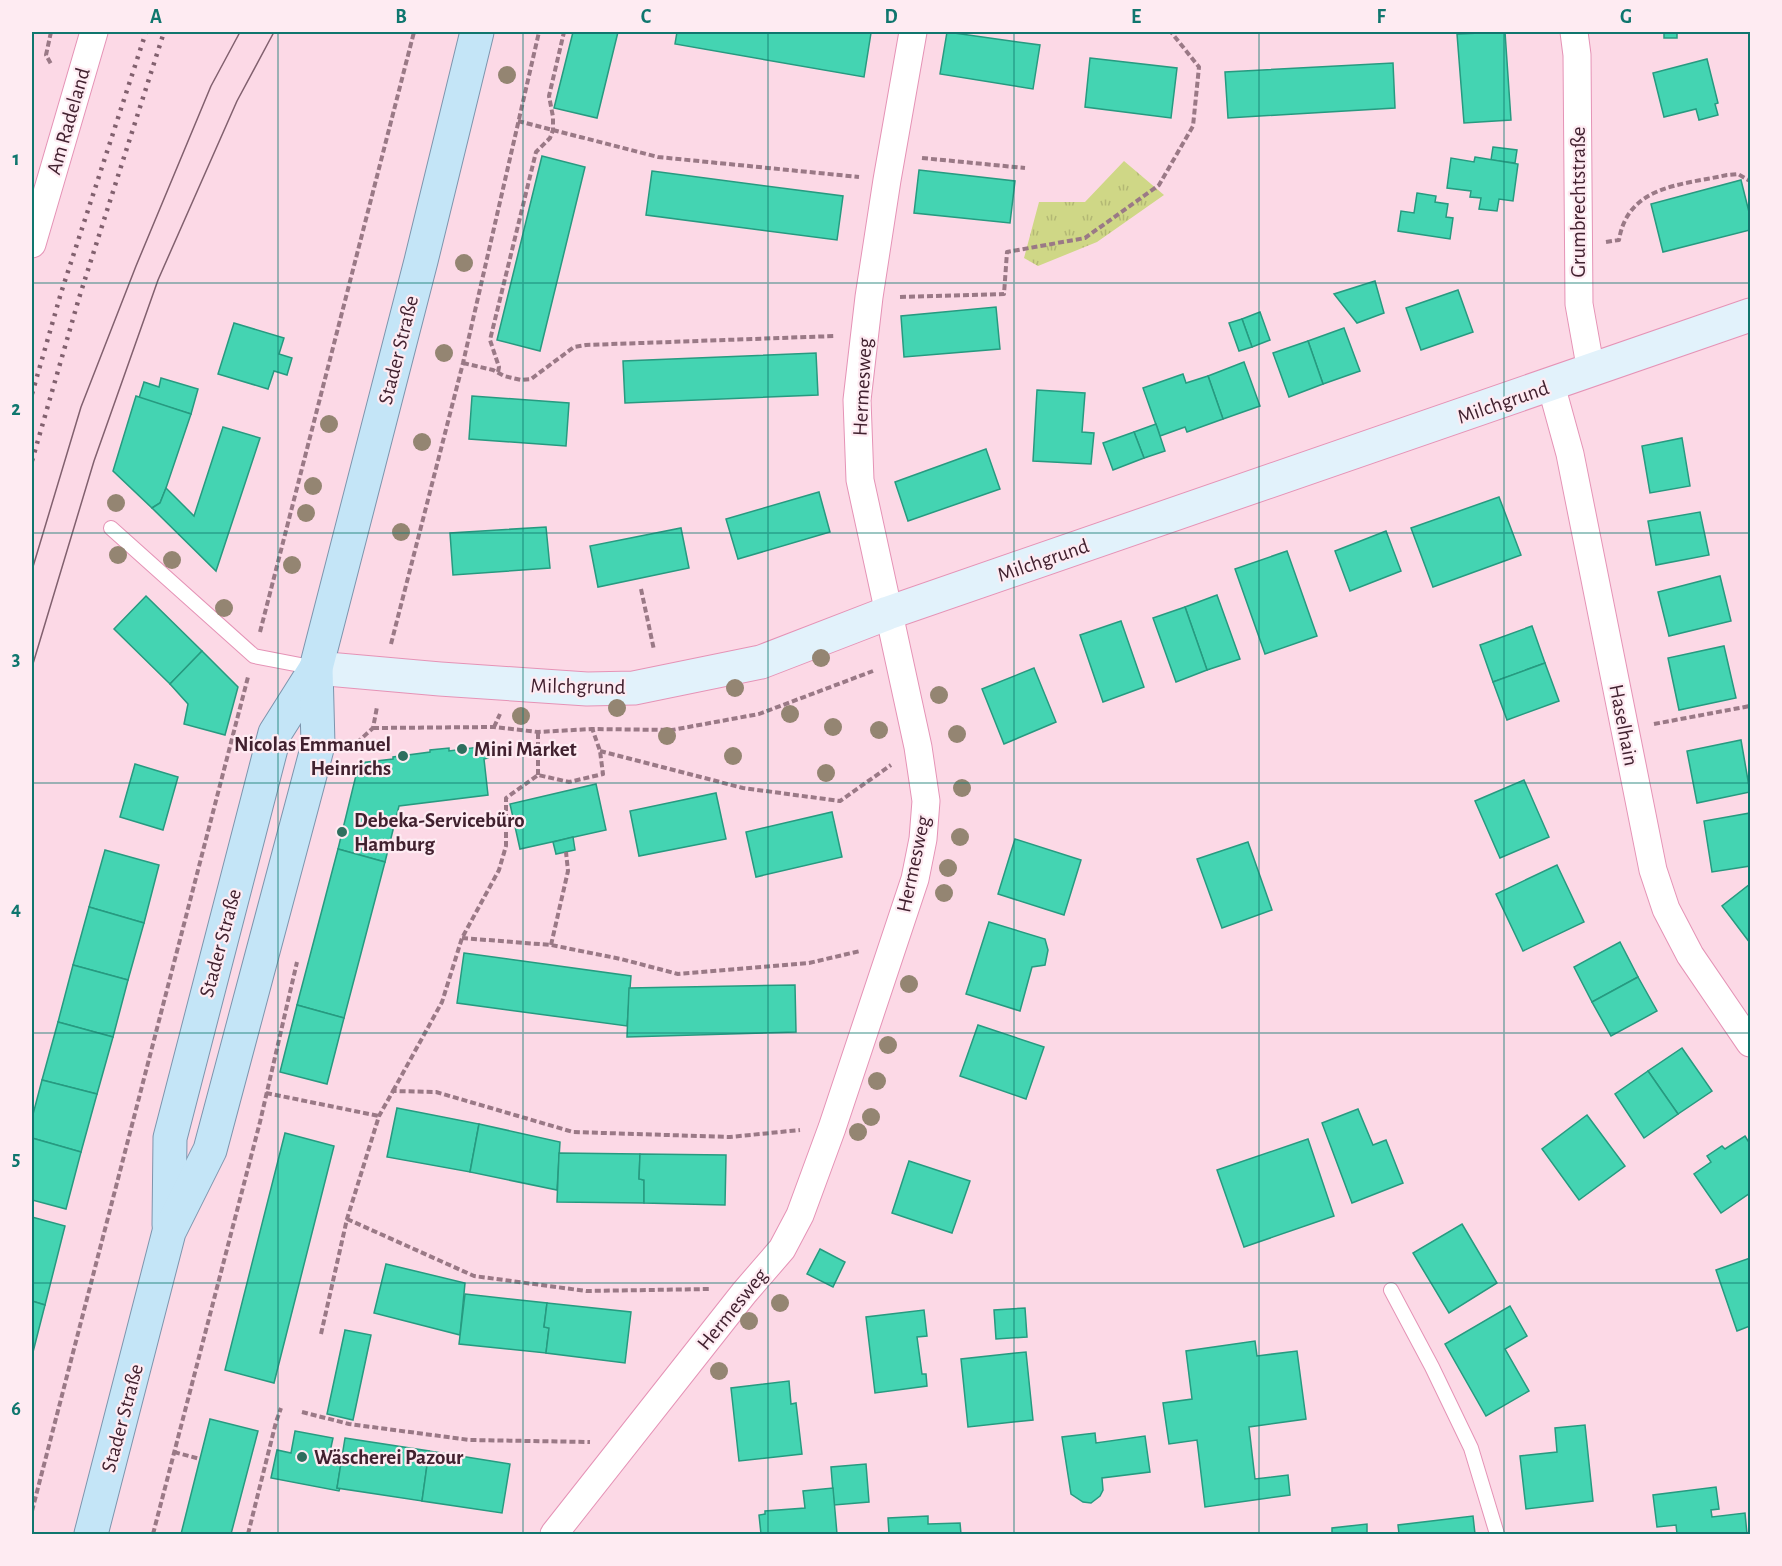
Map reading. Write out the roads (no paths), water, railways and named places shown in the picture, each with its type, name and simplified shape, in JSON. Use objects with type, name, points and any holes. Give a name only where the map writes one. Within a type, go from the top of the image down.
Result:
[{"type":"main road","name":"Stader Straße","points":[[91,1534],[169,1232],[210,1150],[318,745],[316,668],[421,261],[477,32]]},
{"type":"main road","name":"Stader Straße","points":[[169,1232],[170,1138],[275,733],[316,668]]},
{"type":"street","name":"Am Radeland","points":[[32,244],[94,32]]},
{"type":"street","name":"Hermesweg","points":[[554,1534],[744,1293],[782,1250],[800,1215],[832,1128],[915,879],[923,839],[926,801],[918,747],[860,480],[857,400],[869,297],[913,32]]},
{"type":"street","name":"Grumbrechtstraße","points":[[1574,32],[1577,56],[1579,304],[1591,371]]},
{"type":"street","name":"Milchgrund","points":[[316,668],[383,675],[587,689],[634,688],[761,662],[888,613],[1750,315]]},
{"type":"street","name":"Haselhain","points":[[1551,385],[1570,454],[1653,870],[1666,909],[1690,956],[1750,1043]]},
{"type":"lane","points":[[111,528],[254,656],[316,668]]},
{"type":"lane","points":[[1391,1290],[1432,1366],[1471,1448],[1497,1534]]},
{"type":"tram line","points":[[32,570],[81,407],[136,266],[211,86],[240,32]]},
{"type":"tram line","points":[[32,667],[94,461],[158,280],[237,101],[274,32]]},
{"type":"railway","points":[[32,394],[61,293],[146,32]]},
{"type":"railway","points":[[32,461],[79,298],[164,32]]},
{"type":"place","name":"Mini Market","points":[[462,749]]},
{"type":"place","name":"Nicolas Emmanuel Heinrichs","points":[[403,756]]},
{"type":"place","name":"Debeka-Servicebüro Hamburg","points":[[342,832]]},
{"type":"place","name":"Wäscherei Pazour","points":[[302,1457]]}]
